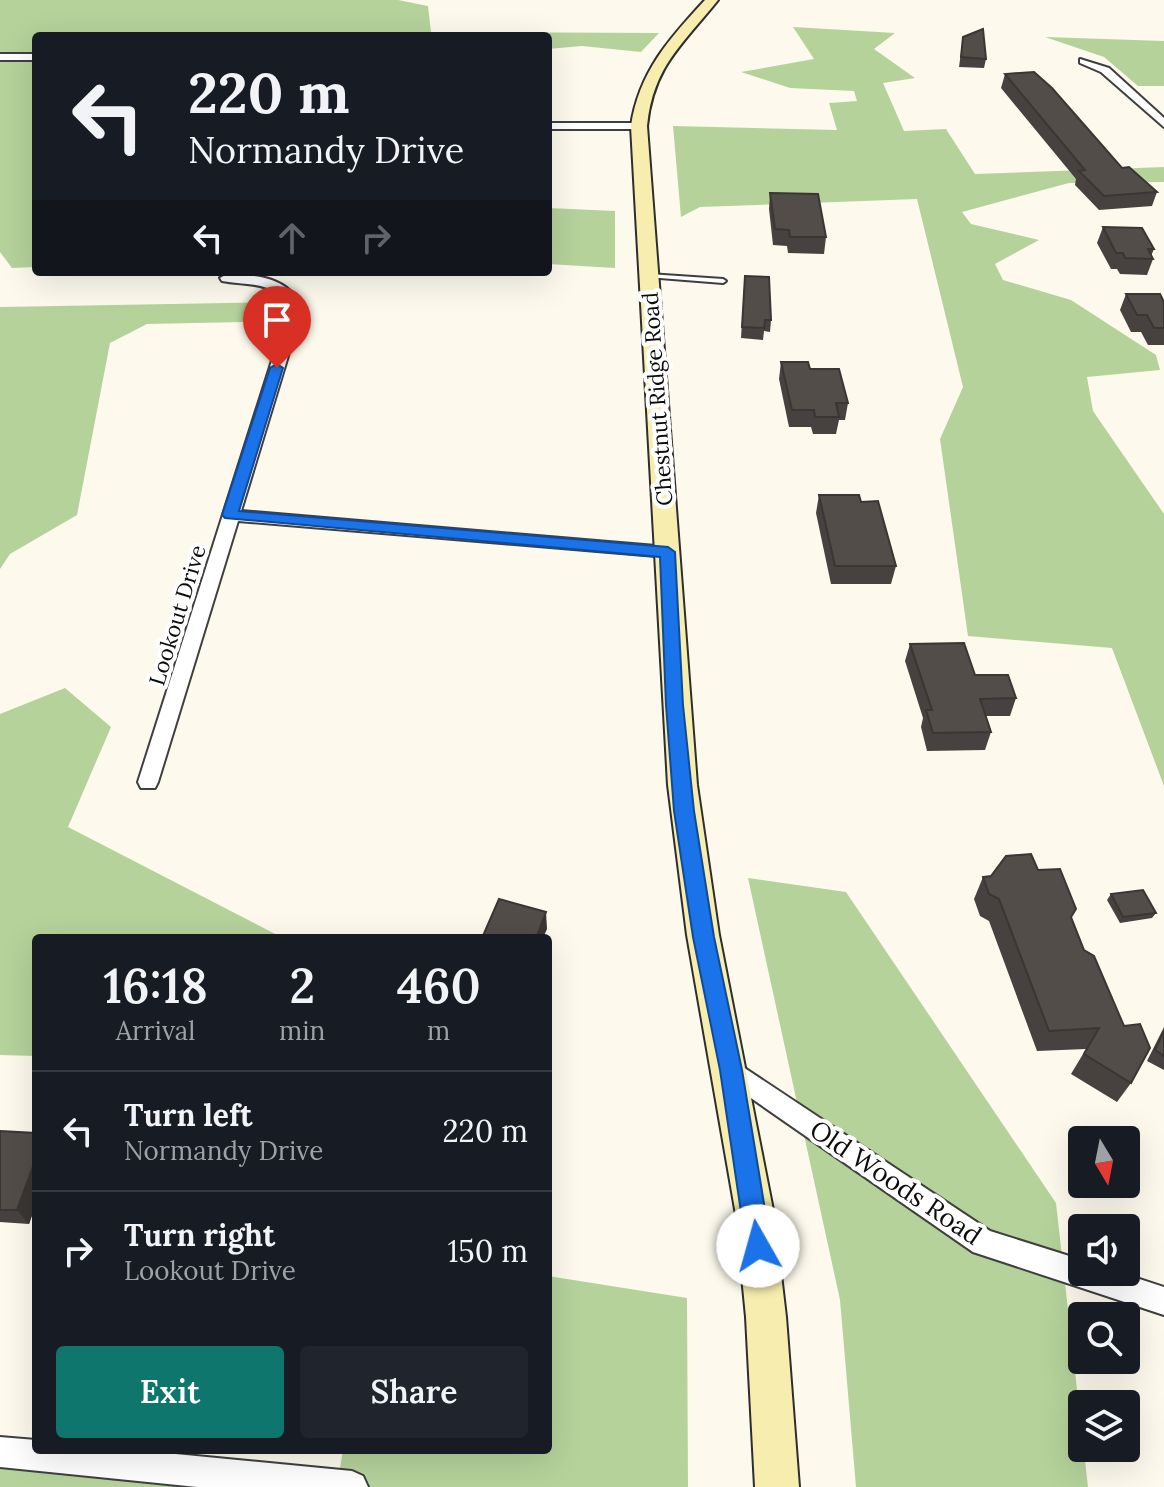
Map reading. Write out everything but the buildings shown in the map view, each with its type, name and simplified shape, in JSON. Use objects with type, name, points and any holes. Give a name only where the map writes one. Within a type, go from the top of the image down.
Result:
[{"type":"main road","name":"Chestnut Ridge Road","points":[[712,0],[668,48],[651,73],[640,105],[639,126],[684,811],[703,937],[731,1070],[755,1215],[768,1341],[777,1487]]},
{"type":"street","points":[[0,57],[32,57]]},
{"type":"street","points":[[1084,61],[1105,70],[1164,124]]},
{"type":"street","points":[[552,126],[639,126]]},
{"type":"street","name":"Lookout Drive","points":[[148,782],[295,310],[289,294],[279,287],[254,280],[227,278]]},
{"type":"street","points":[[230,515],[668,552]]},
{"type":"street","name":"Old Woods Road","points":[[731,1070],[983,1242],[1164,1301]]},
{"type":"street","points":[[0,1452],[352,1487]]},
{"type":"lane","points":[[649,276],[723,281]]},
{"type":"green space","points":[[0,0],[398,0],[428,6],[431,32],[32,32],[32,267],[12,268],[0,252]]},
{"type":"green space","points":[[793,27],[895,33],[874,49],[915,78],[883,83],[904,131],[946,129],[975,174],[1164,167],[1164,182],[1069,183],[962,212],[971,224],[1039,240],[995,264],[1003,280],[1071,300],[1156,355],[1160,370],[1087,377],[1093,411],[1164,514],[1164,786],[1112,648],[968,636],[940,439],[963,387],[917,199],[700,207],[681,217],[673,126],[837,130],[829,103],[857,101],[854,91],[790,88],[741,72],[814,59]]},
{"type":"green space","points":[[552,33],[659,33],[641,52],[582,46],[552,49]]},
{"type":"green space","points":[[1045,37],[1164,41],[1164,86],[1138,86],[1104,57]]},
{"type":"green space","points":[[552,208],[615,211],[615,268],[552,264]]},
{"type":"green space","points":[[287,302],[293,321],[147,324],[110,343],[77,515],[10,554],[0,569],[0,307]]},
{"type":"green space","points":[[65,688],[111,727],[68,827],[275,934],[32,934],[32,1056],[0,1055],[0,714]]},
{"type":"green space","points":[[748,878],[846,892],[1056,1203],[1068,1310],[1068,1374],[1075,1374],[1077,1390],[1068,1390],[1068,1462],[1085,1462],[1088,1487],[856,1487],[840,1300]]},
{"type":"green space","points":[[552,1277],[687,1298],[688,1487],[0,1487],[0,1452],[337,1485],[342,1454],[552,1454]]},
{"type":"route","points":[[277,368],[230,515],[668,552],[675,705],[684,811],[703,937],[731,1070],[758,1246]]}]
